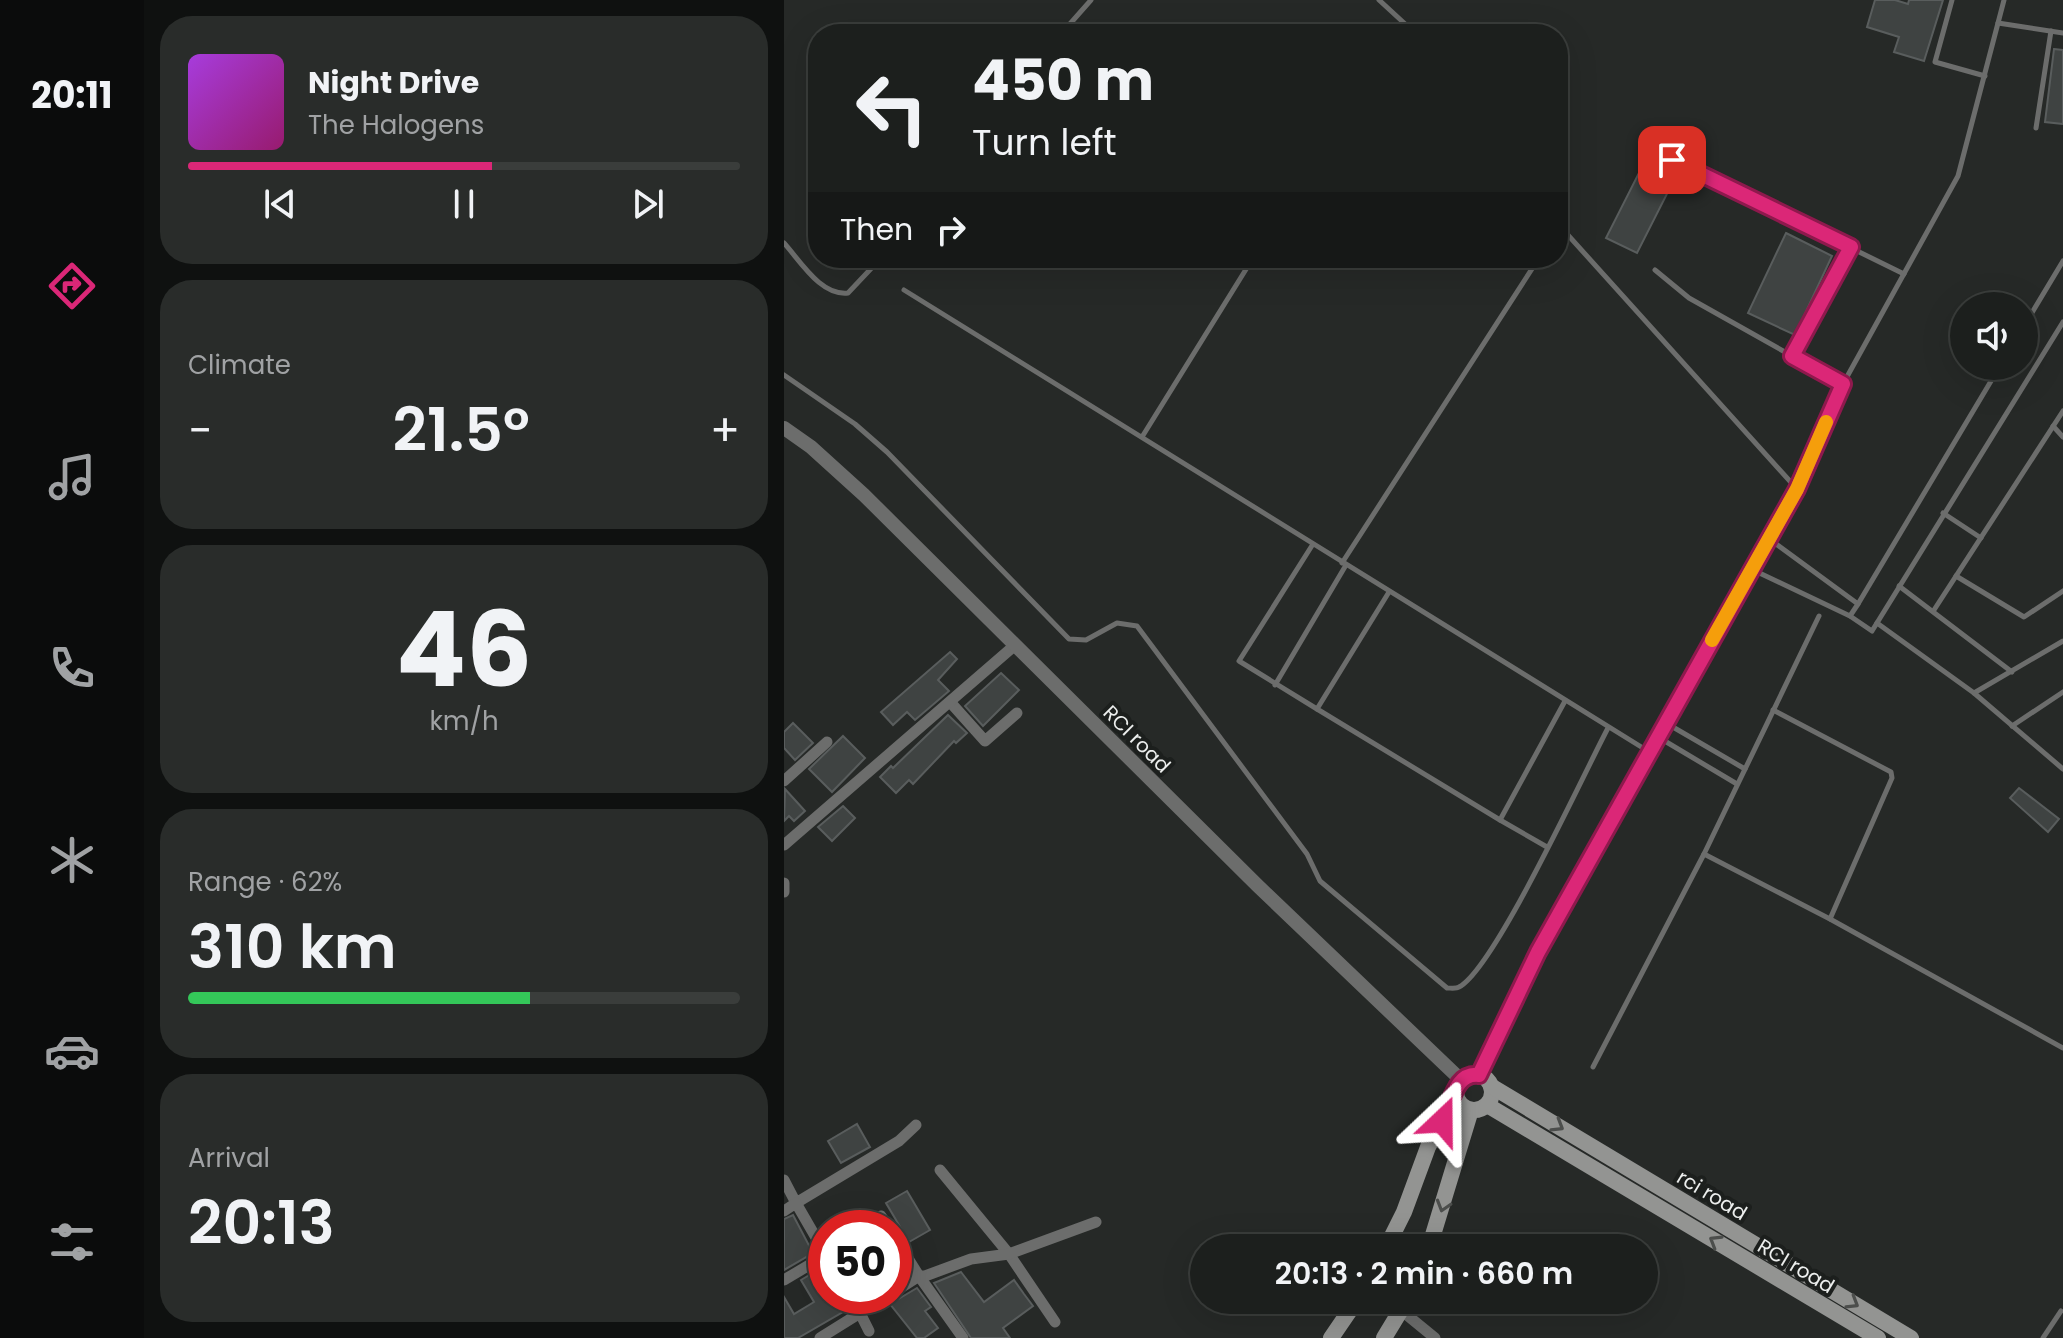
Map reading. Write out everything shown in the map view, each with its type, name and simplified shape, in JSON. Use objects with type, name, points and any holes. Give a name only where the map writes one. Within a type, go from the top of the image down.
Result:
[{"type":"main road","points":[[1393,1234],[1422,1159],[1458,1087],[1468,1075],[1485,1080],[1491,1099],[1479,1108],[1434,1234]]},
{"type":"main road","name":"rci road","points":[[1485,1080],[1911,1338]]},
{"type":"main road","points":[[1458,1087],[1460,1104],[1479,1108]]},
{"type":"main road","name":"RCI road","points":[[1479,1108],[1878,1338]]},
{"type":"main road","points":[[1331,1338],[1347,1314]]},
{"type":"main road","points":[[1384,1338],[1399,1314]]},
{"type":"street","name":"RCI road","points":[[784,428],[811,447],[864,495],[1458,1087]]},
{"type":"street","points":[[784,845],[1014,646]]},
{"type":"street","points":[[951,703],[985,741],[1017,713]]},
{"type":"street","points":[[784,781],[827,742]]},
{"type":"street","points":[[784,883],[784,892]]},
{"type":"street","points":[[784,1211],[899,1141],[916,1125]]},
{"type":"street","points":[[940,1170],[1009,1254],[1055,1322]]},
{"type":"street","points":[[784,1180],[808,1224]]},
{"type":"street","points":[[912,1280],[971,1259],[1009,1254],[1096,1222]]},
{"type":"street","points":[[912,1265],[963,1338]]},
{"type":"street","points":[[784,1280],[808,1266]]},
{"type":"street","points":[[820,1338],[858,1314]]},
{"type":"street","points":[[860,1314],[869,1331]]},
{"type":"street","points":[[1413,1314],[1435,1338]]},
{"type":"lane","points":[[1070,24],[1091,0]]},
{"type":"lane","points":[[1379,0],[1405,24]]},
{"type":"lane","points":[[1952,0],[1935,62],[1985,76]]},
{"type":"lane","points":[[1485,1080],[1538,952],[1797,489],[1843,384],[1958,176],[2004,0]]},
{"type":"lane","points":[[1998,23],[2063,33]]},
{"type":"lane","points":[[2036,128],[2051,31]]},
{"type":"lane","points":[[1672,160],[1904,274]]},
{"type":"lane","points":[[1568,236],[1797,489]]},
{"type":"lane","points":[[784,243],[827,290],[837,295],[848,293],[872,268]]},
{"type":"lane","points":[[1792,356],[1851,247]]},
{"type":"lane","points":[[2038,303],[2063,261]]},
{"type":"lane","points":[[1142,437],[1247,268]]},
{"type":"lane","points":[[1274,685],[1344,564],[1533,268]]},
{"type":"lane","points":[[1655,270],[1689,298],[1843,384]]},
{"type":"lane","points":[[904,290],[1651,753]]},
{"type":"lane","points":[[1751,569],[1850,616],[1872,631],[2063,322]]},
{"type":"lane","points":[[784,375],[855,424],[887,452],[1069,639],[1086,640],[1117,623],[1137,626],[1307,854],[1320,881],[1447,988],[1458,988],[1471,976],[1505,928],[1608,728]]},
{"type":"lane","points":[[1850,616],[1992,380]]},
{"type":"lane","points":[[1934,610],[2063,411]]},
{"type":"lane","points":[[2053,426],[2063,437]]},
{"type":"lane","points":[[1943,513],[1981,538]]},
{"type":"lane","points":[[1768,538],[1858,604]]},
{"type":"lane","points":[[1313,544],[1240,657],[1241,664],[1547,847]]},
{"type":"lane","points":[[1956,576],[2024,617],[2063,591]]},
{"type":"lane","points":[[1899,586],[2012,672]]},
{"type":"lane","points":[[1317,709],[1389,592]]},
{"type":"lane","points":[[1593,1067],[1704,854],[1819,616]]},
{"type":"lane","points":[[1877,623],[1974,693],[2063,769]]},
{"type":"lane","points":[[1974,693],[2063,641]]},
{"type":"lane","points":[[2012,726],[2063,692]]},
{"type":"lane","points":[[1500,820],[1565,701]]},
{"type":"lane","points":[[1773,710],[1891,772],[1892,778],[1830,919]]},
{"type":"lane","points":[[1666,723],[1745,769]]},
{"type":"lane","points":[[1658,737],[1737,784]]},
{"type":"lane","points":[[1704,854],[1830,919],[2063,1048]]},
{"type":"lane","points":[[2043,1338],[2062,1310]]},
{"type":"building","points":[[1875,0],[1895,0],[1908,4],[1909,0],[1943,0],[1924,61],[1894,52],[1899,37],[1867,27]]},
{"type":"building","points":[[2054,49],[2063,50],[2063,124],[2045,122]]},
{"type":"building","points":[[1645,161],[1676,176],[1637,253],[1606,238]]},
{"type":"building","points":[[1786,233],[1832,256],[1795,335],[1748,313]]},
{"type":"building","points":[[950,652],[957,659],[938,680],[949,691],[915,720],[907,712],[893,725],[881,712]]},
{"type":"building","points":[[1001,673],[1019,690],[983,726],[965,706]]},
{"type":"building","points":[[948,715],[967,733],[956,743],[954,741],[913,784],[909,780],[896,793],[880,777]]},
{"type":"building","points":[[793,723],[813,743],[795,760],[784,748],[784,732]]},
{"type":"building","points":[[843,736],[865,758],[832,792],[809,769]]},
{"type":"building","points":[[2019,788],[2059,819],[2048,832],[2010,798]]},
{"type":"building","points":[[785,789],[805,811],[794,821],[789,816],[784,821]]},
{"type":"building","points":[[843,806],[855,818],[832,841],[818,827]]},
{"type":"building","points":[[857,1124],[870,1147],[841,1163],[828,1141]]},
{"type":"building","points":[[907,1191],[930,1230],[912,1240],[912,1210],[890,1210],[886,1203]]},
{"type":"building","points":[[793,1215],[808,1244],[808,1256],[784,1270],[784,1219]]},
{"type":"building","points":[[961,1272],[984,1302],[1014,1280],[1033,1306],[1003,1328],[1010,1338],[971,1338],[934,1283]]},
{"type":"building","points":[[808,1276],[808,1292],[801,1280]]},
{"type":"building","points":[[917,1288],[931,1307],[925,1311],[938,1328],[924,1338],[917,1338],[898,1314],[912,1314],[912,1291]]},
{"type":"building","points":[[784,1297],[794,1314],[808,1306],[808,1314],[839,1314],[798,1338],[784,1338]]},
{"type":"slow traffic","points":[[1712,640],[1797,489],[1826,422]]},
{"type":"route","points":[[1442,1121],[1460,1079],[1479,1075],[1538,952],[1797,489],[1843,384],[1792,356],[1851,247],[1672,160]]}]
